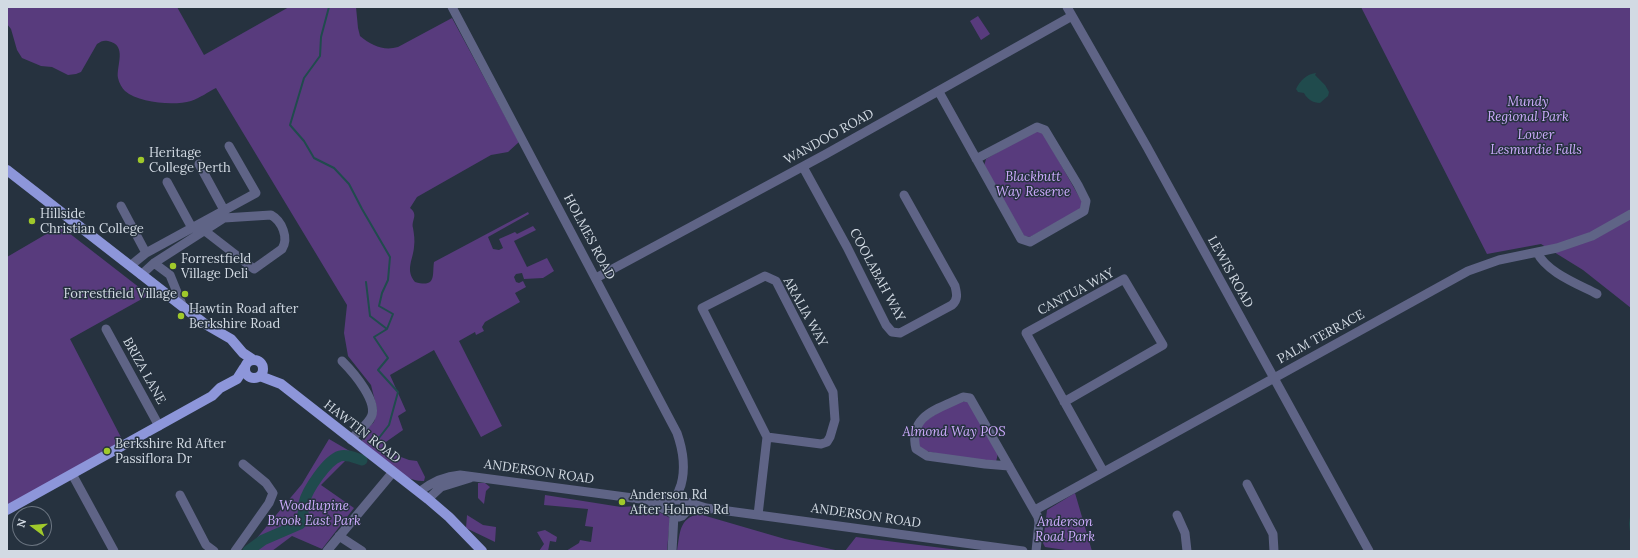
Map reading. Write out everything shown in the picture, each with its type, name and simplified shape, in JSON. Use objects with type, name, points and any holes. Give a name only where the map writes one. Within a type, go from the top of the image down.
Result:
[{"type":"main road","points":[[7,170],[183,307],[204,324],[212,334],[247,364]]},
{"type":"main road","points":[[7,510],[212,396],[220,388],[237,379],[247,364],[258,360],[262,365],[263,371],[256,377],[220,395],[212,396]]},
{"type":"main road","points":[[247,364],[245,373],[256,377]]},
{"type":"main road","name":"HAWTIN ROAD","points":[[262,365],[276,377],[281,384],[350,440],[428,499],[449,517],[482,551]]},
{"type":"main road","name":"HAWTIN ROAD","points":[[256,377],[281,384]]},
{"type":"street","name":"HOLMES ROAD","points":[[452,7],[596,278],[682,445],[684,460],[680,507],[673,538],[672,551]]},
{"type":"street","name":"LEWIS ROAD","points":[[1067,7],[1147,147],[1369,551]]},
{"type":"street","name":"WANDOO ROAD","points":[[596,278],[939,92],[1072,16]]},
{"type":"street","points":[[939,92],[976,160],[1021,240],[1030,242],[1084,211],[1086,201],[1045,130],[1037,127],[976,160]]},
{"type":"street","points":[[130,266],[146,253],[256,193],[229,146]]},
{"type":"street","points":[[199,164],[224,210]]},
{"type":"street","name":"COOLABAH WAY","points":[[802,167],[847,247],[886,325],[892,332],[900,333],[952,305],[956,302],[957,297],[955,286],[904,195]]},
{"type":"street","points":[[167,182],[192,228]]},
{"type":"street","points":[[120,206],[146,253]]},
{"type":"street","name":"PALM TERRACE","points":[[1035,510],[1468,271],[1499,260],[1557,248],[1592,236],[1631,214]]},
{"type":"street","points":[[141,275],[154,263],[224,218],[271,215],[275,217],[281,226],[285,238],[285,244],[282,249],[254,270],[205,231]]},
{"type":"street","points":[[1537,252],[1540,258],[1551,269],[1597,294]]},
{"type":"street","points":[[154,263],[170,275],[183,307]]},
{"type":"street","name":"ARALIA WAY","points":[[765,276],[776,281],[833,392],[835,420],[830,437],[827,442],[821,444],[767,437],[702,308],[765,276]]},
{"type":"street","name":"CANTUA WAY","points":[[1064,402],[1163,345],[1124,279],[1026,333],[1064,402],[1104,471]]},
{"type":"street","name":"BRIZA LANE","points":[[106,329],[160,426]]},
{"type":"street","points":[[342,361],[354,373],[372,403],[373,412],[370,419],[350,440]]},
{"type":"street","points":[[1009,466],[927,456],[916,449],[914,440],[916,428],[922,417],[963,397],[970,398],[1035,510],[1039,523],[1036,551]]},
{"type":"street","points":[[758,515],[767,437]]},
{"type":"street","points":[[235,551],[270,503],[273,493],[266,483],[243,464]]},
{"type":"street","points":[[327,551],[393,472]]},
{"type":"street","points":[[72,474],[111,550]]},
{"type":"street","name":"ANDERSON ROAD","points":[[419,492],[431,482],[460,475],[648,500],[680,507],[706,508],[1024,551]]},
{"type":"street","name":"ANDERSON ROAD","points":[[428,499],[441,487],[473,477]]},
{"type":"street","points":[[1246,484],[1273,534],[1274,551]]},
{"type":"street","points":[[180,495],[206,545],[214,551]]},
{"type":"street","name":"ANDERSON ROAD","points":[[648,500],[680,507]]},
{"type":"street","points":[[1177,515],[1185,533],[1187,551]]},
{"type":"street","points":[[339,536],[362,551]]},
{"type":"green space","points":[[7,7],[177,7],[204,55],[289,7],[356,7],[360,36],[374,45],[383,48],[398,47],[452,18],[519,142],[508,152],[491,155],[417,197],[410,208],[414,213],[414,244],[410,273],[415,282],[430,282],[433,276],[434,262],[528,212],[529,214],[488,237],[493,249],[499,250],[503,248],[499,239],[515,232],[517,234],[533,226],[536,230],[514,241],[527,267],[547,258],[554,271],[543,278],[524,279],[522,273],[516,274],[514,277],[516,282],[519,283],[523,281],[526,287],[515,293],[520,302],[485,322],[482,327],[484,331],[476,335],[475,332],[459,341],[502,426],[481,437],[434,350],[390,375],[406,411],[398,416],[403,430],[383,444],[385,451],[409,460],[417,461],[425,477],[424,481],[409,478],[385,462],[362,441],[363,433],[374,422],[377,409],[371,385],[348,356],[344,333],[347,305],[216,88],[191,101],[175,103],[148,101],[131,95],[124,90],[118,80],[120,56],[118,47],[114,43],[107,41],[102,41],[97,44],[81,72],[76,74],[68,75],[52,67],[41,66],[22,58],[17,50],[11,29],[7,24]]},
{"type":"green space","name":"Mundy Regional Park","points":[[1361,7],[1631,7],[1631,308],[1583,270],[1541,244],[1487,254]]},
{"type":"green space","points":[[978,16],[990,34],[981,40],[970,21]]},
{"type":"green space","name":"Blackbutt Way Reserve","points":[[1036,130],[1043,133],[1082,202],[1081,209],[1030,237],[1024,236],[984,166],[986,159]]},
{"type":"green space","points":[[60,226],[149,295],[70,339],[125,445],[7,510],[7,257]]},
{"type":"green space","name":"Almond Way POS","points":[[954,401],[969,402],[998,453],[996,462],[992,465],[916,449],[916,428]]},
{"type":"green space","name":"Woodlupine Brook East Park","points":[[329,439],[353,453],[321,485],[354,508],[322,549],[292,536],[272,551],[246,551],[302,484]]},
{"type":"green space","points":[[478,483],[485,483],[490,487],[486,491],[484,504],[478,498]]},
{"type":"green space","name":"Anderson Road Park","points":[[1075,493],[1092,551],[1072,551],[1045,547],[1043,543],[1047,510]]},
{"type":"green space","points":[[545,495],[621,507],[650,507],[670,518],[667,551],[566,551],[579,543],[580,540],[591,542],[593,527],[585,526],[588,509],[544,505]]},
{"type":"green space","points":[[699,514],[785,539],[840,551],[677,551],[680,532],[684,523],[692,516]]},
{"type":"green space","points":[[467,515],[483,525],[496,527],[495,542],[466,528]]},
{"type":"green space","points":[[545,530],[557,537],[556,542],[550,541],[548,551],[539,551],[544,544],[537,532]]},
{"type":"green space","points":[[856,537],[966,551],[845,551]]},
{"type":"shaded area","points":[[1316,73],[1315,75],[1325,85],[1329,92],[1328,96],[1320,103],[1310,100],[1304,93],[1298,92],[1296,89],[1304,78]]},
{"type":"waterway","points":[[329,7],[321,37],[320,56],[304,78],[290,125],[304,141],[314,158],[334,168],[349,184],[390,257],[388,280],[382,293],[379,306],[393,314],[387,329]]},
{"type":"waterway","points":[[366,282],[370,316],[387,329],[374,337],[388,358],[378,370],[398,392],[389,425],[375,443]]},
{"type":"waterway","points":[[248,551],[263,540],[300,524],[302,521],[306,497],[318,476],[329,463],[340,456],[351,456],[362,460]]},
{"type":"waterway","points":[[1631,517],[1631,532]]},
{"type":"place","name":"Heritage College Perth","points":[[141,160]]},
{"type":"place","name":"Hillside Christian College","points":[[32,221]]},
{"type":"place","name":"Forrestfield Village Deli","points":[[173,266]]},
{"type":"place","name":"Forrestfield Village","points":[[185,294]]},
{"type":"place","name":"Hawtin Road after Berkshire Road","points":[[181,316]]},
{"type":"place","name":"Berkshire Rd After Passiflora Dr","points":[[107,451]]},
{"type":"place","name":"Anderson Rd After Holmes Rd","points":[[622,502]]},
{"type":"park label","name":"Lower Lesmurdie Falls","points":[[1536,142]]}]
